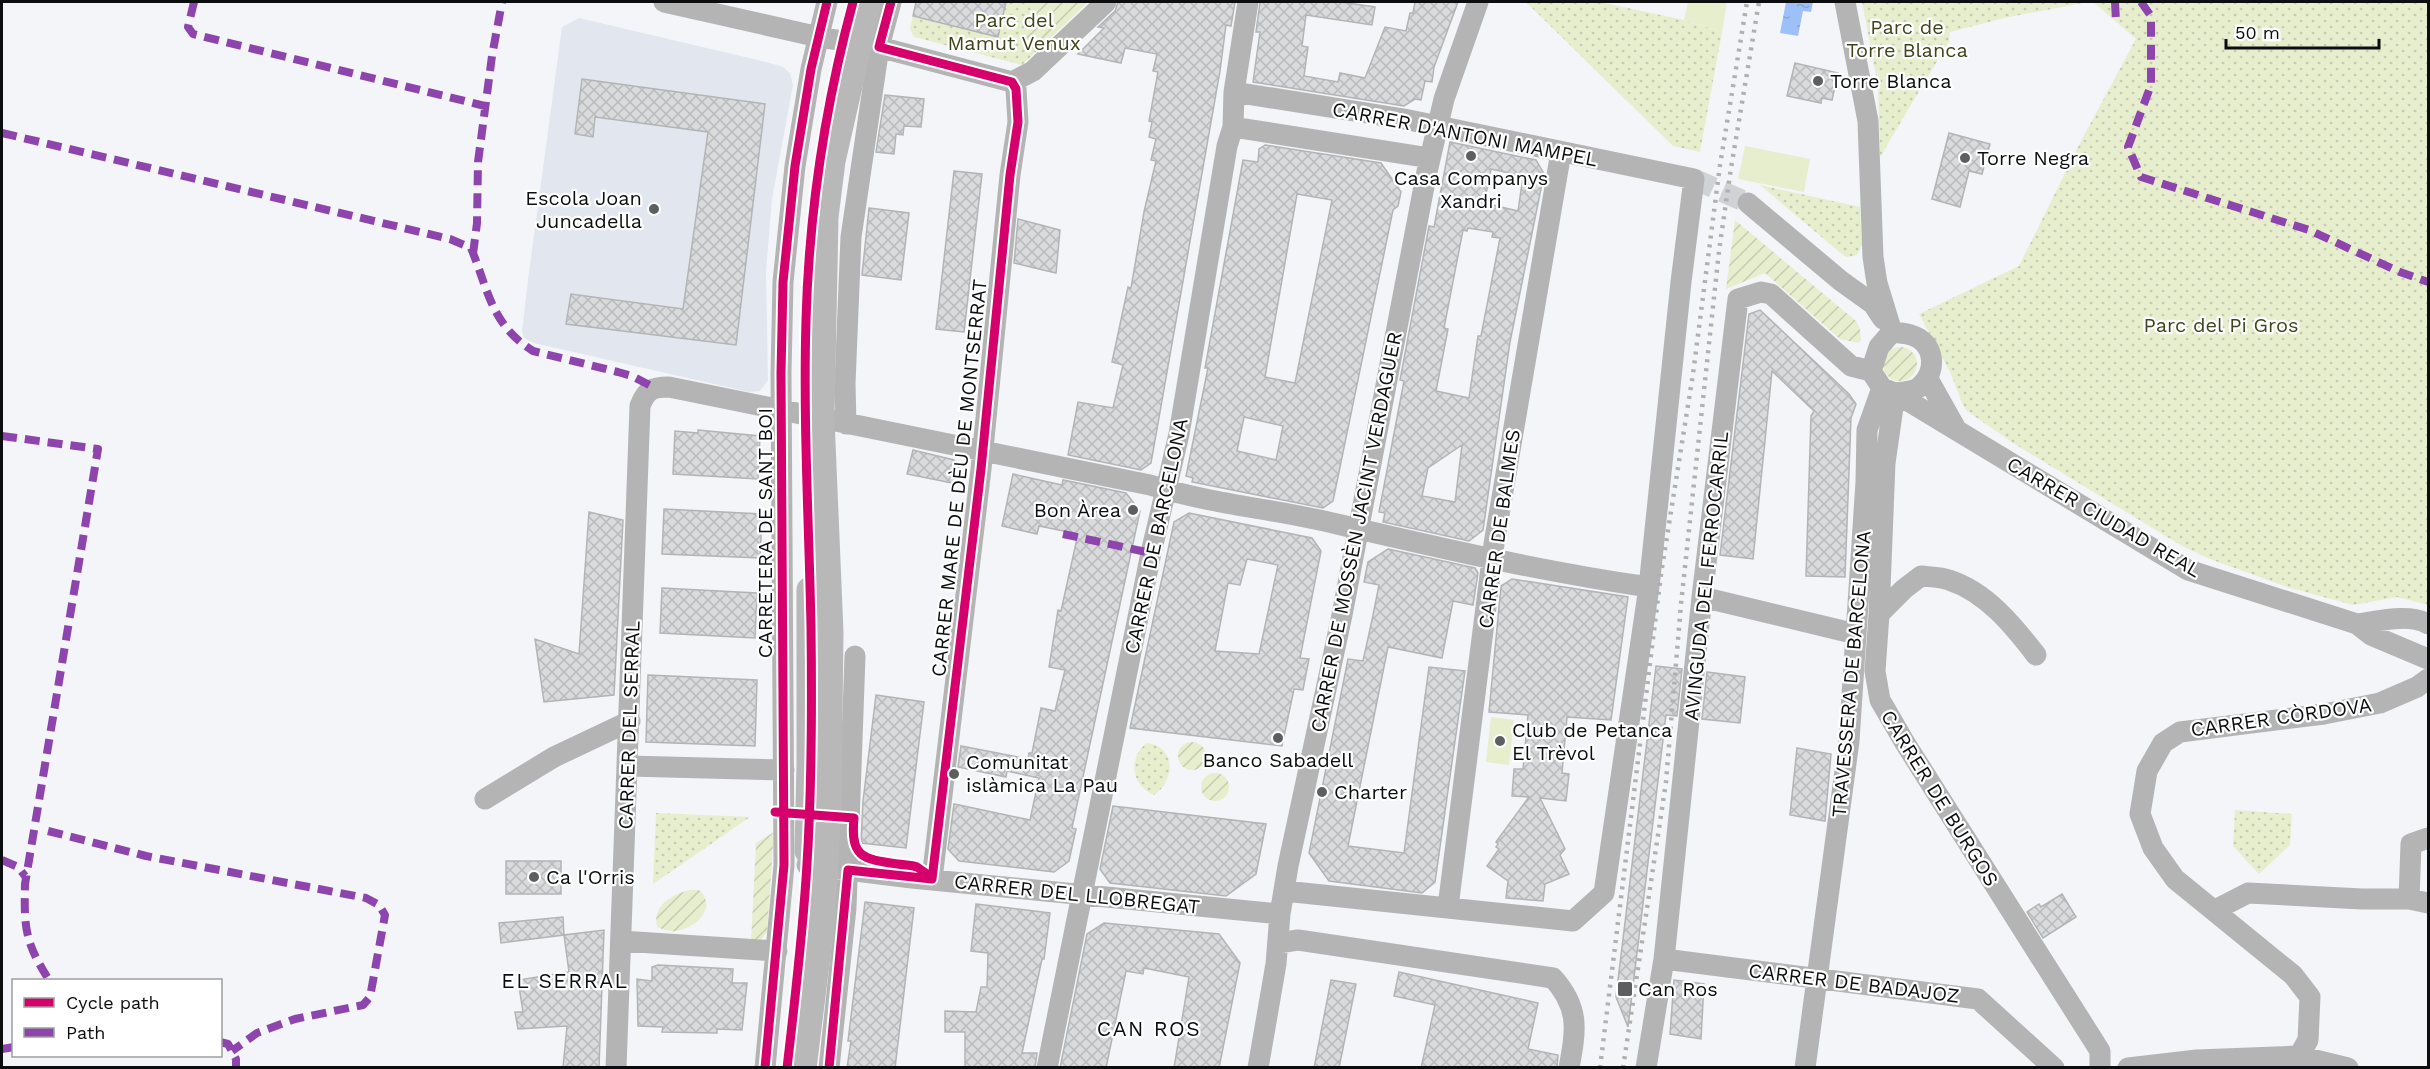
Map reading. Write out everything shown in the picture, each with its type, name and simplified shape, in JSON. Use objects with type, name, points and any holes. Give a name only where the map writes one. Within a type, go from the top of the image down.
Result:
[{"type":"main road","points":[[849,42],[853,2]]},
{"type":"main road","points":[[803,1068],[826,867],[810,766],[814,418],[806,322],[810,239],[831,91],[849,42],[868,2]]},
{"type":"main road","points":[[787,1068],[826,867]]},
{"type":"street","points":[[664,2],[849,42],[1012,82],[1034,71],[1106,2]]},
{"type":"street","name":"CARRETERA DE SANT BOI","points":[[765,1068],[784,865],[784,770],[814,418],[845,384],[851,237],[849,42],[827,2]]},
{"type":"street","name":"CARRETERA DE SANT BOI","points":[[849,42],[891,2]]},
{"type":"street","name":"CARRER DE BARCELONA","points":[[1047,1068],[1080,894],[1179,434],[1227,146],[1233,127],[1234,92],[1248,2]]},
{"type":"street","name":"CARRER DE MOSSÈN JACINT VERDAGUER","points":[[1258,1068],[1288,942],[1280,914],[1284,891],[1358,529],[1430,158],[1437,125],[1478,2]]},
{"type":"street","points":[[1845,2],[1868,121],[1871,222],[1877,283],[1885,339],[1882,384],[1917,389],[1928,379],[1932,365],[1931,354],[1927,345],[1913,335],[1900,318],[1875,260]]},
{"type":"street","name":"CARRER MARE DE DÈU DE MONTSERRAT","points":[[932,879],[983,451],[1007,196],[1018,122],[1016,89],[1012,82]]},
{"type":"street","name":"CARRER D'ANTONI MAMPEL","points":[[1234,92],[1437,125],[1694,179],[1649,587]]},
{"type":"street","name":"CARRER D'ANTONI MAMPEL","points":[[1233,127],[1430,158]]},
{"type":"street","name":"CARRER DE BALMES","points":[[1448,907],[1494,544],[1561,152]]},
{"type":"street","points":[[1748,203],[1850,288],[1873,304],[1885,339]]},
{"type":"street","points":[[1850,288],[1875,260]]},
{"type":"street","name":"AVINGUDA DEL FERROCARRIL","points":[[1647,1068],[1664,959],[1702,597],[1738,299],[1761,292],[1771,294],[1851,366],[1882,384]]},
{"type":"street","points":[[1885,339],[1913,335]]},
{"type":"street","name":"CARRER CIUDAD REAL","points":[[1928,379],[1958,432]]},
{"type":"street","name":"CARRER CIUDAD REAL","points":[[1882,384],[2188,570],[2357,624],[2371,636],[2428,659]]},
{"type":"street","name":"CARRER DE BURGOS","points":[[1882,384],[1885,463],[1875,671],[1880,700],[1884,710],[2100,1051],[2100,1068]]},
{"type":"street","name":"TRAVESSERA DE BARCELONA","points":[[1804,1068],[1819,977],[1850,741],[1866,482],[1867,430],[1882,384]]},
{"type":"street","name":"CARRER DEL SERRAL","points":[[616,1068],[640,406],[645,394],[653,387],[669,387],[814,418]]},
{"type":"street","points":[[814,418],[983,451],[1493,559],[1649,587],[1604,893],[1573,921],[1284,891]]},
{"type":"street","points":[[1879,614],[1921,576],[1948,579],[1982,597],[2014,626],[2036,655]]},
{"type":"street","points":[[1702,597],[1856,634]]},
{"type":"street","name":"CARRER CIUDAD REAL","points":[[2357,624],[2403,619],[2422,620],[2428,624]]},
{"type":"street","points":[[829,1068],[846,908],[826,867],[855,657]]},
{"type":"street","name":"CARRER CÒRDOVA","points":[[2299,1056],[2308,1040],[2310,998],[2293,975],[2175,879],[2153,848],[2140,814],[2147,771],[2163,743],[2180,732],[2324,714],[2380,703],[2428,679]]},
{"type":"street","points":[[485,800],[554,757],[630,721]]},
{"type":"street","points":[[628,766],[784,770]]},
{"type":"street","points":[[2215,910],[2248,893],[2419,901],[2411,844],[2428,838]]},
{"type":"street","name":"CARRER DEL LLOBREGAT","points":[[826,867],[1280,914]]},
{"type":"street","points":[[621,941],[777,951]]},
{"type":"street","points":[[1288,942],[1553,978],[1566,993],[1575,1022],[1569,1068]]},
{"type":"street","name":"CARRER DE BADAJOZ","points":[[1664,959],[1978,999],[2054,1068]]},
{"type":"street","points":[[2128,1068],[2197,1060],[2299,1056],[2348,1068]]},
{"type":"shaded area","name":"Escola Joan Juncadella","points":[[579,18],[770,63],[783,67],[790,73],[793,85],[772,199],[766,271],[768,380],[760,391],[749,392],[534,343],[524,338],[522,331],[528,280],[562,27]]},
{"type":"green space","name":"Parc del Mamut Venux","points":[[916,2],[1088,2],[1022,65],[914,37],[910,29]]},
{"type":"green space","points":[[1033,2],[1088,2],[1038,50],[1023,46]]},
{"type":"green space","points":[[1526,2],[1600,2],[1684,20],[1722,32],[1700,152],[1673,146]]},
{"type":"green space","points":[[1688,2],[1727,2],[1722,32],[1684,20]]},
{"type":"green space","name":"Parc de Torre Blanca","points":[[1862,2],[2088,2],[2004,18],[1950,32],[1949,41],[1880,157],[1878,86]]},
{"type":"green space","name":"Parc del Pi Gros","points":[[2093,2],[2428,2],[2428,605],[2397,597],[2353,605],[2287,587],[2210,559],[2182,546],[2013,443],[1967,411],[1962,403],[1951,374],[1919,314],[2019,266],[2082,139],[2136,39]]},
{"type":"green space","points":[[1745,146],[1810,159],[1804,192],[1738,179]]},
{"type":"green space","points":[[1760,185],[1860,207],[1862,245],[1857,255],[1847,257],[1843,255]]},
{"type":"green space","points":[[1735,220],[1856,321],[1860,329],[1861,340],[1858,343],[1840,339],[1765,273],[1726,289]]},
{"type":"green space","points":[[1900,347],[1912,352],[1917,364],[1912,376],[1900,381],[1888,376],[1883,364],[1888,352]]},
{"type":"green space","name":"Club de Petanca El Trèvol","points":[[1491,717],[1514,720],[1509,765],[1486,762]]},
{"type":"green space","points":[[1192,742],[1202,746],[1206,756],[1202,766],[1192,770],[1182,766],[1178,756],[1182,746]]},
{"type":"green space","points":[[1146,743],[1156,745],[1163,750],[1170,764],[1166,781],[1154,795],[1141,785],[1135,771],[1136,757]]},
{"type":"green space","points":[[1215,773],[1225,777],[1229,787],[1225,797],[1215,801],[1205,797],[1201,787],[1205,777]]},
{"type":"green space","points":[[2235,810],[2292,814],[2290,845],[2259,874],[2233,846]]},
{"type":"green space","points":[[656,813],[750,817],[653,884]]},
{"type":"green space","points":[[774,832],[767,932],[760,941],[751,942],[756,843]]},
{"type":"green space","points":[[690,890],[699,890],[706,903],[705,910],[697,922],[675,931],[657,927],[656,920],[660,907],[670,898]]},
{"type":"water","points":[[1786,2],[1813,2],[1811,12],[1803,11],[1798,36],[1780,33]]},
{"type":"building","points":[[916,2],[1006,2],[998,37],[913,16]]},
{"type":"building","points":[[1118,2],[1235,2],[1231,26],[1226,25],[1220,71],[1151,463],[1141,470],[1068,455],[1078,402],[1113,408],[1123,365],[1112,362],[1128,287],[1131,288],[1144,212],[1156,161],[1151,160],[1156,139],[1149,137],[1152,122],[1149,121],[1158,72],[1153,71],[1157,54],[1125,48],[1121,63],[1078,54],[1104,28],[1098,27],[1115,11]]},
{"type":"building","points":[[1260,2],[1340,2],[1375,7],[1372,25],[1306,15],[1302,46],[1308,47],[1304,76],[1338,82],[1340,73],[1365,78],[1385,27],[1406,31],[1415,2],[1458,2],[1434,67],[1432,82],[1425,81],[1421,100],[1415,99],[1404,106],[1253,82],[1260,32],[1256,32]]},
{"type":"building","name":"Torre Blanca","points":[[1795,63],[1838,73],[1832,100],[1822,98],[1821,103],[1787,96]]},
{"type":"building","points":[[582,79],[765,104],[736,345],[566,324],[571,294],[683,309],[708,132],[595,117],[593,137],[575,134]]},
{"type":"building","points":[[885,95],[924,99],[921,127],[904,126],[903,135],[896,134],[894,154],[876,152]]},
{"type":"building","name":"Torre Negra","points":[[1949,133],[1990,144],[1982,174],[1969,171],[1960,207],[1932,199]]},
{"type":"building","points":[[1450,142],[1536,160],[1544,174],[1510,342],[1483,530],[1469,541],[1383,522],[1385,513],[1379,512],[1404,381],[1400,380],[1429,226],[1434,227]],"holes":[[[1491,169],[1523,176],[1518,211],[1484,203]],[[1468,228],[1493,232],[1492,237],[1500,238],[1481,336],[1478,336],[1469,398],[1436,391],[1448,329],[1444,328],[1463,230],[1467,231]],[[1462,445],[1455,502],[1422,496],[1428,468]]]},
{"type":"building","points":[[1265,145],[1381,163],[1401,192],[1398,206],[1393,210],[1333,501],[1323,508],[1192,482],[1193,478],[1186,476],[1208,368],[1205,368],[1243,160],[1258,162],[1259,149]],"holes":[[[1297,194],[1332,200],[1295,383],[1265,377]],[[1244,417],[1283,426],[1276,460],[1237,451]]]},
{"type":"building","points":[[954,171],[982,174],[964,332],[936,329]]},
{"type":"building","points":[[869,208],[909,213],[901,280],[862,275]]},
{"type":"building","points":[[1018,219],[1060,230],[1056,273],[1014,263]]},
{"type":"building","points":[[1760,310],[1849,394],[1856,404],[1851,418],[1845,577],[1806,576],[1811,416],[1814,411],[1772,371],[1753,559],[1720,555],[1749,314]]},
{"type":"building","points":[[698,430],[760,436],[758,479],[673,474],[675,431],[698,433]]},
{"type":"building","points":[[913,450],[954,460],[963,474],[962,485],[907,474]]},
{"type":"building","points":[[1013,474],[1062,485],[1063,480],[1126,493],[1140,511],[1072,828],[1076,829],[1069,861],[1054,872],[959,861],[948,849],[954,804],[1030,820],[1039,778],[1007,771],[1006,777],[958,767],[961,746],[1028,759],[1029,753],[1032,753],[1041,708],[1055,711],[1065,670],[1049,667],[1058,610],[1061,611],[1078,534],[1039,526],[1037,534],[1002,526]]},
{"type":"building","points":[[664,509],[762,514],[760,558],[662,554]]},
{"type":"building","points":[[589,512],[623,520],[614,695],[544,702],[535,639],[579,654]]},
{"type":"building","points":[[1189,513],[1312,538],[1321,551],[1300,658],[1309,659],[1303,690],[1294,689],[1282,746],[1130,728],[1174,522]],"holes":[[[1247,559],[1278,565],[1259,654],[1215,651],[1228,583],[1240,585]]]},
{"type":"building","points":[[1388,549],[1475,568],[1478,573],[1473,605],[1453,601],[1442,658],[1388,647],[1348,846],[1404,853],[1429,667],[1465,671],[1435,882],[1422,893],[1329,881],[1309,853],[1348,659],[1363,661],[1372,620],[1379,585],[1364,582],[1368,562]]},
{"type":"building","points":[[1512,579],[1628,597],[1611,720],[1567,717],[1562,773],[1569,774],[1566,801],[1540,798],[1565,849],[1560,855],[1569,874],[1545,884],[1543,901],[1506,898],[1508,881],[1487,866],[1499,849],[1496,847],[1498,844],[1496,842],[1529,797],[1512,796],[1514,769],[1523,769],[1528,715],[1489,712],[1501,586]]},
{"type":"building","points":[[662,588],[757,593],[755,638],[660,633]]},
{"type":"building","name":"Can Ros","points":[[1656,666],[1682,669],[1677,716],[1666,715],[1628,1027],[1616,997]]},
{"type":"building","points":[[1707,672],[1745,677],[1740,723],[1702,719]]},
{"type":"building","points":[[648,675],[757,680],[755,746],[646,742]]},
{"type":"building","points":[[876,695],[924,702],[906,848],[861,843],[863,801]]},
{"type":"building","points":[[1797,748],[1831,754],[1825,821],[1790,815]]},
{"type":"building","points":[[1113,806],[1266,824],[1256,874],[1226,896],[1110,883],[1100,869]]},
{"type":"building","name":"Ca l'Orris","points":[[506,861],[561,861],[561,894],[506,894]]},
{"type":"building","points":[[2062,894],[2076,917],[2043,938],[2027,912],[2039,904],[2041,907]]},
{"type":"building","points":[[865,902],[914,908],[895,1068],[847,1068],[851,1041],[848,1041]]},
{"type":"building","points":[[976,904],[1050,913],[1044,959],[1042,959],[1022,1053],[1037,1053],[1035,1068],[965,1068],[965,1032],[945,1032],[945,1011],[976,1012],[981,987],[987,987],[988,953],[971,951]]},
{"type":"building","points":[[563,917],[564,935],[501,943],[499,923]]},
{"type":"building","points":[[1104,923],[1219,934],[1240,963],[1219,1068],[1174,1068],[1189,977],[1144,968],[1143,974],[1126,971],[1106,1068],[1060,1068],[1087,934]]},
{"type":"building","points":[[604,930],[599,1068],[563,1068],[567,1026],[518,1029],[515,1012],[523,1012],[518,980],[569,972],[564,935]]},
{"type":"building","points":[[658,965],[733,969],[732,983],[747,983],[742,1030],[717,1029],[717,1033],[662,1032],[663,1027],[638,1026],[637,979],[652,981],[652,967]]},
{"type":"building","points":[[1399,972],[1538,1003],[1528,1049],[1558,1055],[1557,1068],[1421,1068],[1435,1005],[1394,996]]},
{"type":"building","points":[[1331,980],[1356,984],[1339,1068],[1314,1068]]},
{"type":"building","points":[[1674,980],[1704,984],[1701,1039],[1670,1034]]},
{"type":"tunnel","points":[[1694,179],[1748,203]]},
{"type":"railway","points":[[1600,1068],[1661,574],[1693,374],[1720,165],[1747,2]]},
{"type":"railway","points":[[1623,1068],[1666,782],[1681,604],[1719,251],[1759,2]]},
{"type":"marked path","points":[[194,2],[188,27],[193,34],[485,106]]},
{"type":"marked path","points":[[473,254],[477,223],[478,162],[492,56],[502,2]]},
{"type":"marked path","points":[[2115,2],[2116,21]]},
{"type":"marked path","points":[[2141,2],[2151,16],[2151,85],[2128,147],[2141,177],[2309,230],[2400,272],[2428,282]]},
{"type":"marked path","points":[[2,133],[450,239],[471,248],[499,318],[519,341],[533,351],[632,376],[653,387]]},
{"type":"marked path","points":[[2,436],[98,449],[25,884],[28,935],[35,955],[48,979]]},
{"type":"marked path","points":[[1063,534],[1151,553]]},
{"type":"marked path","points":[[48,831],[146,856],[366,898],[379,905],[385,915],[370,997],[363,1005],[295,1019],[257,1033],[232,1051]]},
{"type":"marked path","points":[[2,860],[18,867],[25,876]]},
{"type":"marked path","points":[[222,1042],[228,1044],[236,1059],[236,1068]]},
{"type":"marked path","points":[[2,1049],[12,1047]]},
{"type":"cycle path","points":[[765,1068],[784,865],[781,373],[783,282],[795,166],[811,69],[827,2]]},
{"type":"cycle path","points":[[787,1068],[803,915],[811,775],[811,627],[805,397],[808,280],[820,160],[834,80],[853,2]]},
{"type":"cycle path","points":[[891,2],[879,47],[1012,82],[1016,89],[1018,122],[1010,175],[981,469],[932,879]]},
{"type":"cycle path","points":[[775,812],[854,818],[854,841],[861,854],[876,860],[917,867],[932,879]]},
{"type":"cycle path","points":[[829,1068],[848,870],[932,879]]},
{"type":"place","name":"Torre Blanca","points":[[1818,81]]},
{"type":"place","name":"Casa Companys Xandri","points":[[1471,156]]},
{"type":"place","name":"Torre Negra","points":[[1965,158]]},
{"type":"place","name":"Escola Joan Juncadella","points":[[654,209]]},
{"type":"place","name":"Bon Àrea","points":[[1133,510]]},
{"type":"place","name":"Banco Sabadell","points":[[1278,738]]},
{"type":"place","name":"Club de Petanca El Trèvol","points":[[1500,741]]},
{"type":"place","name":"Comunitat islàmica La Pau","points":[[954,774]]},
{"type":"place","name":"Charter","points":[[1322,792]]},
{"type":"place","name":"Ca l'Orris","points":[[534,877]]},
{"type":"place","name":"Can Ros","points":[[1625,989]]},
{"type":"district","name":"EL SERRAL","points":[[565,981]]},
{"type":"district","name":"CAN ROS","points":[[1149,1029]]}]
